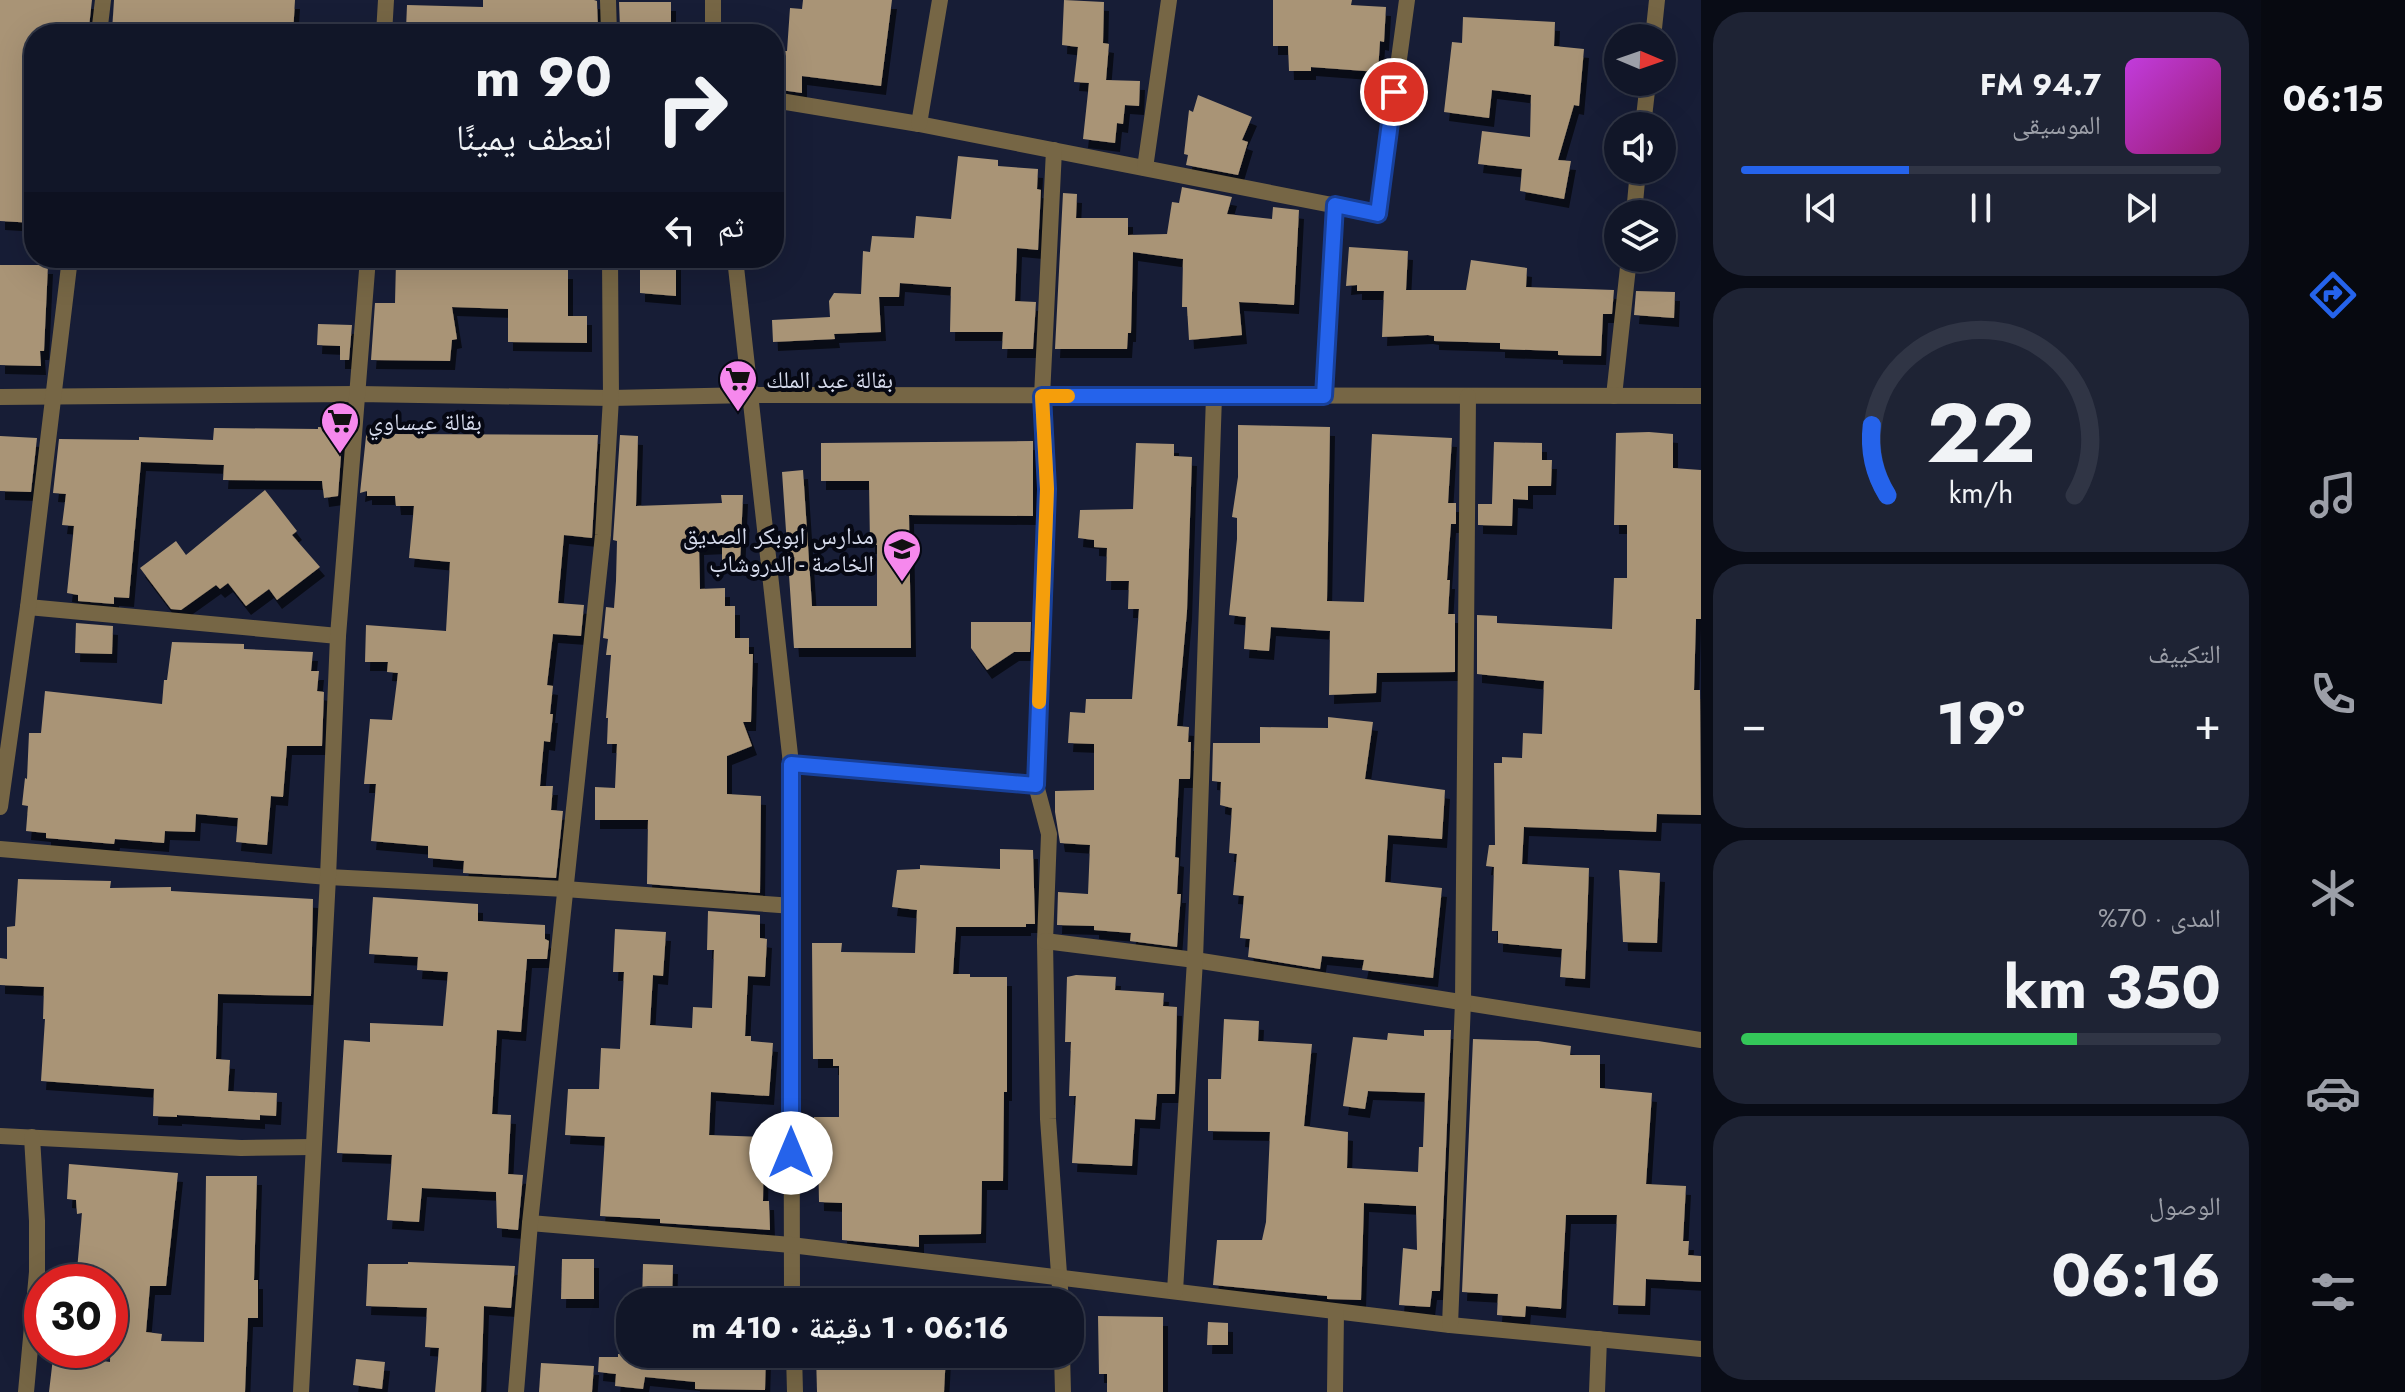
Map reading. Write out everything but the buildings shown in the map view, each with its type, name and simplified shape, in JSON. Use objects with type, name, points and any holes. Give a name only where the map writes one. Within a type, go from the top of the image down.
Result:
[{"type":"street","points":[[100,24],[103,0]]},
{"type":"street","points":[[385,24],[386,0]]},
{"type":"street","points":[[608,0],[609,24]]},
{"type":"street","points":[[713,0],[713,24]]},
{"type":"street","points":[[919,124],[940,0]]},
{"type":"street","points":[[1145,168],[1169,0]]},
{"type":"street","points":[[784,102],[919,124],[1378,214],[1407,0]]},
{"type":"street","points":[[1654,24],[1657,0]]},
{"type":"street","points":[[1054,150],[1042,396],[1047,489],[1036,785],[1049,834],[1045,941],[1048,1119],[1060,1288]]},
{"type":"street","points":[[1324,396],[1335,205]]},
{"type":"street","points":[[0,807],[28,607],[69,268]]},
{"type":"street","points":[[301,1392],[338,636],[367,268]]},
{"type":"street","points":[[516,1392],[530,1223],[597,602],[611,398],[610,268]]},
{"type":"street","points":[[736,268],[791,764],[792,1288]]},
{"type":"street","points":[[1614,396],[1627,272]]},
{"type":"street","points":[[0,397],[358,394],[611,398],[751,395],[1701,396]]},
{"type":"street","points":[[1175,1291],[1195,960],[1214,396]]},
{"type":"street","points":[[1450,1325],[1463,1002],[1468,396]]},
{"type":"street","points":[[28,607],[338,636]]},
{"type":"street","points":[[791,764],[1036,785]]},
{"type":"street","points":[[0,849],[328,877],[565,889],[793,906]]},
{"type":"street","points":[[1045,941],[1195,960],[1701,1040]]},
{"type":"street","points":[[0,1136],[241,1148],[313,1147]]},
{"type":"street","points":[[26,1392],[37,1272],[32,1137]]},
{"type":"street","points":[[530,1223],[791,1245],[1336,1312],[1701,1349]]},
{"type":"street","points":[[1335,1392],[1336,1312]]},
{"type":"street","points":[[1597,1392],[1599,1339]]},
{"type":"street","points":[[794,1368],[795,1392]]},
{"type":"street","points":[[1062,1368],[1063,1392]]},
{"type":"slow traffic","points":[[1039,702],[1047,489],[1042,396],[1068,396]]},
{"type":"place","name":"بقالة عبد الملك","points":[[738,413]]},
{"type":"place","name":"بقالة عيساوي","points":[[340,455]]},
{"type":"place","name":"مدارس ابوبكر الصديق الخاصة - الدروشاب","points":[[902,583]]},
{"type":"route","points":[[791,1153],[791,764],[1036,785],[1047,489],[1042,396],[1324,396],[1335,205],[1378,214],[1394,92]]}]
